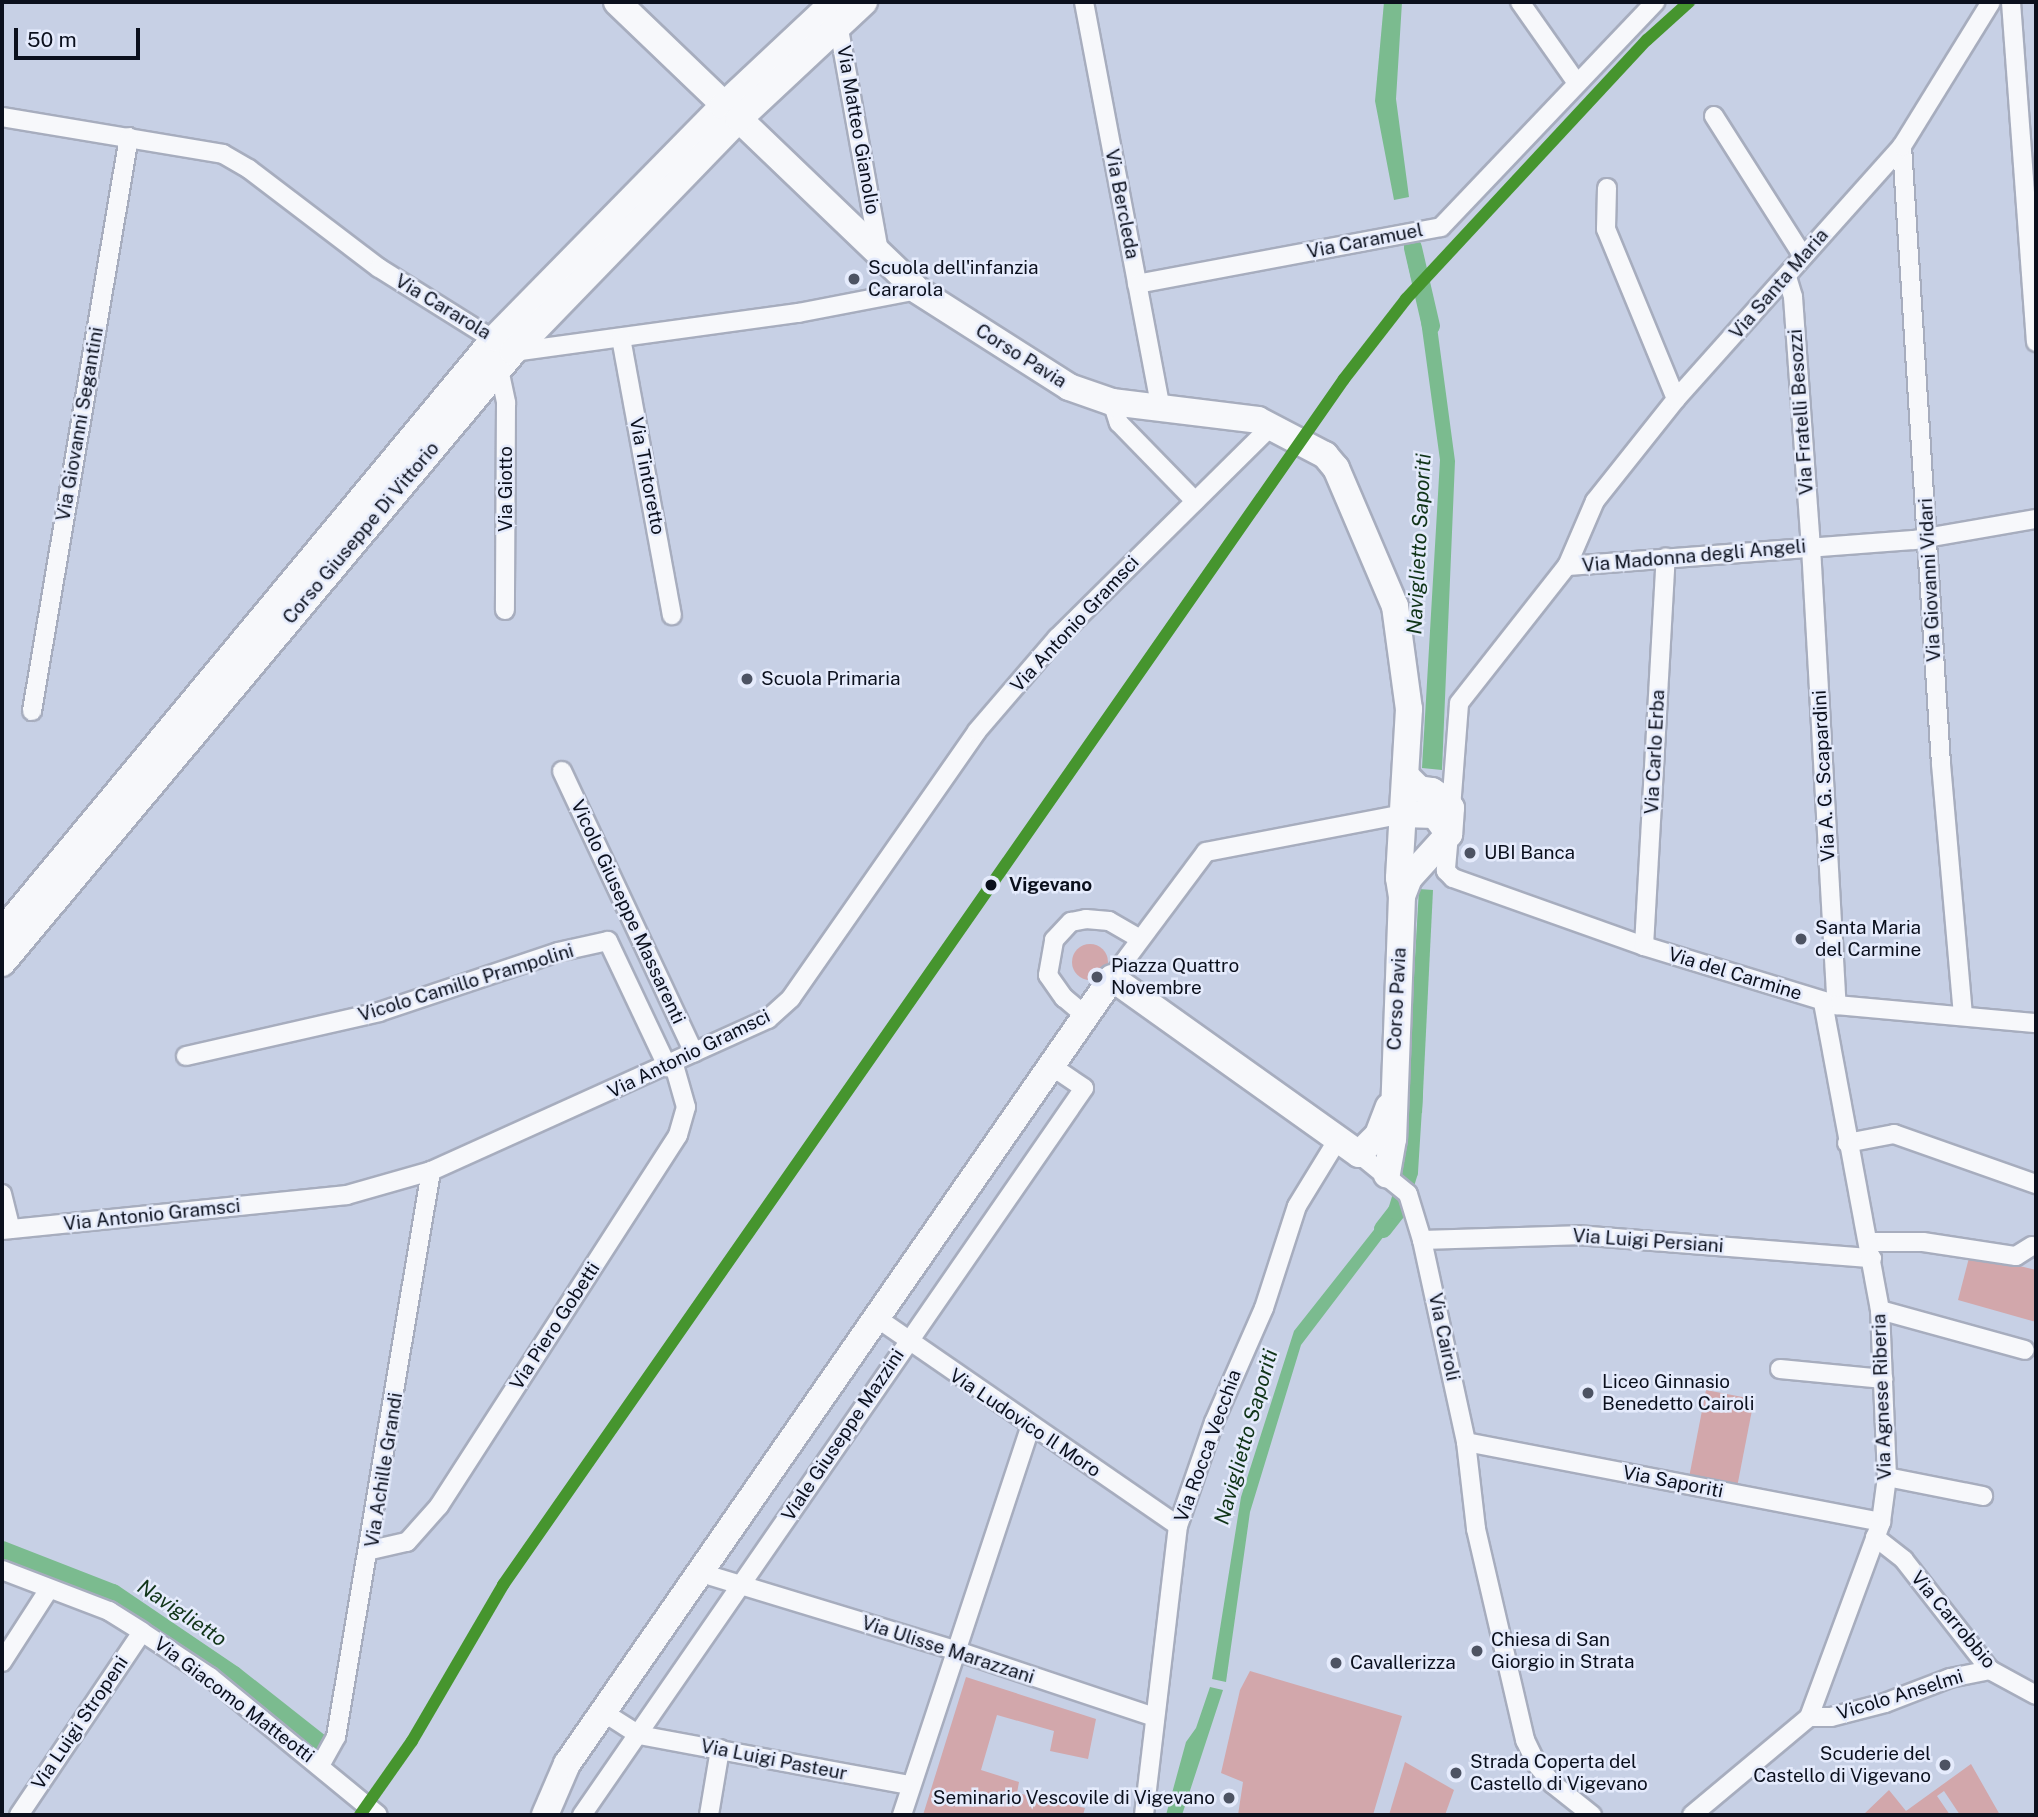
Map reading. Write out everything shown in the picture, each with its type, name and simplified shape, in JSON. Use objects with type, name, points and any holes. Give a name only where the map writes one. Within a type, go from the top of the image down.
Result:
[{"type":"street","name":"Corso Pavia","points":[[617,2],[881,259],[917,290],[1069,387],[1112,402],[1243,415],[1272,425],[1325,455],[1336,468],[1395,606],[1409,709],[1403,814],[1411,857],[1409,878],[1402,896],[1392,1101],[1398,1184]]},
{"type":"street","name":"Corso Giuseppe Di Vittorio","points":[[2,932],[502,353],[835,8],[864,2]]},
{"type":"street","name":"Via Bercleda","points":[[1084,2],[1160,406]]},
{"type":"street","points":[[1520,2],[1577,83]]},
{"type":"street","name":"Via Caramuel","points":[[1137,284],[1441,227],[1655,2]]},
{"type":"street","name":"Via Santa Maria","points":[[1567,566],[1595,501],[1676,399],[1902,146],[1991,2]]},
{"type":"street","points":[[2011,2],[2036,342]]},
{"type":"street","name":"Via Matteo Gianolio","points":[[835,8],[881,259]]},
{"type":"street","points":[[1714,116],[1803,256]]},
{"type":"street","name":"Via Cararola","points":[[2,117],[129,136],[234,159],[379,268],[502,353]]},
{"type":"street","name":"Via Giovanni Segantini","points":[[32,711],[129,136]]},
{"type":"street","name":"Via Giovanni Vidari","points":[[1902,146],[1963,1014]]},
{"type":"street","points":[[1607,188],[1606,229],[1676,399]]},
{"type":"street","name":"Via Fratelli Besozzi","points":[[1787,277],[1793,297],[1811,547]]},
{"type":"street","points":[[502,353],[798,313],[917,290]]},
{"type":"street","name":"Via Tintoretto","points":[[621,338],[672,615]]},
{"type":"street","name":"Corso Giuseppe Di Vittorio","points":[[2,963],[502,353]]},
{"type":"street","name":"Via Giotto","points":[[502,353],[506,402],[505,610]]},
{"type":"street","points":[[1112,402],[1119,423],[1195,501]]},
{"type":"street","name":"Via Antonio Gramsci","points":[[7,1230],[347,1195],[431,1171],[671,1067],[694,1053],[768,1019],[791,998],[977,731],[1057,638],[1272,425]]},
{"type":"street","name":"Via Madonna degli Angeli","points":[[1446,871],[1459,703],[1567,566],[1928,538],[2036,519]]},
{"type":"street","name":"Via A. G. Scapardini","points":[[1811,547],[1830,1003]]},
{"type":"street","name":"Via Carlo Erba","points":[[1644,946],[1666,558]]},
{"type":"street","name":"Vicolo Giuseppe Massarenti","points":[[562,771],[694,1053]]},
{"type":"street","points":[[1406,776],[1419,789],[1441,794],[1450,821]]},
{"type":"street","points":[[535,1815],[549,1803],[603,1712],[874,1316],[1053,1067],[1155,915],[1206,852],[1403,814],[1435,815],[1450,821]]},
{"type":"street","name":"Corso Pavia","points":[[1411,857],[1450,821]]},
{"type":"street","name":"Via del Carmine","points":[[1446,871],[1462,881],[1644,946],[1830,1003],[2036,1023]]},
{"type":"street","points":[[1080,1026],[1048,975],[1054,940],[1071,922],[1086,919],[1109,921],[1139,938]]},
{"type":"street","name":"Vicolo Camillo Prampolini","points":[[186,1056],[379,1012],[558,952],[608,941],[671,1067]]},
{"type":"street","points":[[1112,978],[1398,1184]]},
{"type":"street","name":"Via Agnese Riberia","points":[[1692,1815],[1809,1717],[1878,1530],[1887,1477],[1880,1310],[1871,1250],[1847,1143],[1830,1003]]},
{"type":"street","name":"Via Piero Gobetti","points":[[371,1550],[407,1542],[439,1506],[678,1135],[686,1107],[671,1067]]},
{"type":"street","name":"Viale Giuseppe Mazzini","points":[[582,1815],[742,1586],[905,1342],[1084,1088],[1053,1067]]},
{"type":"street","name":"Corso Pavia","points":[[1349,1147],[1378,1135],[1392,1101]]},
{"type":"street","points":[[1847,1143],[1894,1134],[2036,1184]]},
{"type":"street","name":"Via Rocca Vecchia","points":[[1144,1815],[1178,1526],[1213,1422],[1264,1308],[1297,1206],[1349,1147]]},
{"type":"street","name":"Via Achille Grandi","points":[[321,1764],[336,1737],[371,1550],[431,1171]]},
{"type":"street","name":"Via Cairoli","points":[[1398,1184],[1422,1240],[1466,1442],[1476,1529],[1525,1740],[1537,1765],[1553,1784],[1592,1815]]},
{"type":"street","points":[[2,1194],[7,1230]]},
{"type":"street","name":"Via Luigi Persiani","points":[[1422,1240],[1577,1235],[1871,1250],[1923,1242],[2016,1256],[2032,1246]]},
{"type":"street","points":[[1880,1310],[2025,1350]]},
{"type":"street","name":"Via Ludovico Il Moro","points":[[874,1316],[905,1342],[1178,1526]]},
{"type":"street","points":[[1780,1369],[1884,1378]]},
{"type":"street","points":[[902,1815],[908,1786],[1030,1427]]},
{"type":"street","name":"Via Saporiti","points":[[1466,1442],[1878,1530]]},
{"type":"street","points":[[1887,1477],[1983,1496]]},
{"type":"street","name":"Via Carrobbio","points":[[1878,1530],[1990,1670],[2035,1686]]},
{"type":"street","name":"Via Giacomo Matteotti","points":[[2,1570],[109,1611],[142,1632],[210,1677],[321,1764],[378,1815]]},
{"type":"street","name":"Via Ulisse Marazzani","points":[[698,1573],[954,1650],[1154,1717]]},
{"type":"street","points":[[2,1662],[49,1589]]},
{"type":"street","name":"Via Luigi Stropeni","points":[[19,1815],[142,1632]]},
{"type":"street","name":"Vicolo Anselmi","points":[[1809,1717],[1831,1717],[1885,1703],[1950,1678],[1990,1670]]},
{"type":"street","points":[[603,1712],[639,1735]]},
{"type":"street","name":"Via Luigi Pasteur","points":[[639,1735],[908,1786]]},
{"type":"street","points":[[709,1815],[720,1749]]},
{"type":"shaded area","points":[[1384,2],[1402,2],[1396,99],[1409,197],[1394,200],[1375,101]]},
{"type":"shaded area","points":[[1418,238],[1425,262],[1411,278],[1403,241]]},
{"type":"shaded area","points":[[1433,297],[1455,461],[1442,770],[1422,768],[1440,460],[1420,314]]},
{"type":"shaded area","points":[[1419,889],[1433,890],[1422,1113],[1406,1114]]},
{"type":"shaded area","points":[[1090,944],[1102,950],[1108,962],[1102,974],[1090,980],[1078,974],[1072,962],[1078,950]]},
{"type":"shaded area","points":[[1416,1124],[1414,1178],[1404,1168],[1405,1126]]},
{"type":"shaded area","points":[[1392,1207],[1400,1215],[1301,1345],[1250,1512],[1226,1682],[1212,1679],[1241,1497],[1294,1331]]},
{"type":"shaded area","points":[[1970,1254],[2036,1270],[2036,1322],[1958,1300]]},
{"type":"shaded area","points":[[1706,1390],[1754,1399],[1737,1486],[1689,1476]]},
{"type":"shaded area","points":[[1250,1671],[1402,1716],[1373,1815],[1238,1815],[1243,1782],[1221,1773],[1240,1690]]},
{"type":"shaded area","points":[[966,1677],[1096,1719],[1088,1759],[1050,1751],[1054,1731],[997,1715],[981,1770],[1019,1782],[1017,1793],[1085,1808],[1083,1815],[923,1815]]},
{"type":"shaded area","points":[[1210,1687],[1223,1690],[1182,1815],[1166,1815],[1186,1742],[1196,1728]]},
{"type":"shaded area","points":[[1405,1762],[1454,1790],[1445,1815],[1389,1815]]},
{"type":"shaded area","points":[[1971,1764],[2000,1815],[1960,1815],[1944,1791],[1937,1796],[1950,1815],[1863,1815],[1889,1790],[1906,1811]]},
{"type":"waterway","name":"Naviglietto Saporiti","points":[[1413,248],[1431,326]]},
{"type":"waterway","name":"Naviglietto Saporiti","points":[[1383,1229],[1397,1211],[1409,1172],[1414,1092]]},
{"type":"waterway","name":"Naviglietto","points":[[2,1550],[113,1593],[234,1675],[320,1743]]},
{"type":"transit line","points":[[360,1815],[412,1741],[503,1585],[1344,379],[1406,299],[1647,40],[1689,2]]},
{"type":"place","name":"Scuola dell'infanzia Cararola","points":[[854,279]]},
{"type":"place","name":"Scuola Primaria","points":[[747,679]]},
{"type":"place","name":"UBI Banca","points":[[1470,853]]},
{"type":"place","name":"Vigevano","points":[[991,885]]},
{"type":"place","name":"Santa Maria del Carmine","points":[[1801,939]]},
{"type":"place","name":"Piazza Quattro Novembre","points":[[1097,977]]},
{"type":"place","name":"Liceo Ginnasio Benedetto Cairoli","points":[[1588,1393]]},
{"type":"place","name":"Chiesa di San Giorgio in Strata","points":[[1477,1651]]},
{"type":"place","name":"Cavallerizza","points":[[1336,1663]]},
{"type":"place","name":"Scuderie del Castello di Vigevano","points":[[1945,1765]]},
{"type":"place","name":"Strada Coperta del Castello di Vigevano","points":[[1456,1773]]},
{"type":"place","name":"Seminario Vescovile di Vigevano","points":[[1229,1798]]}]
